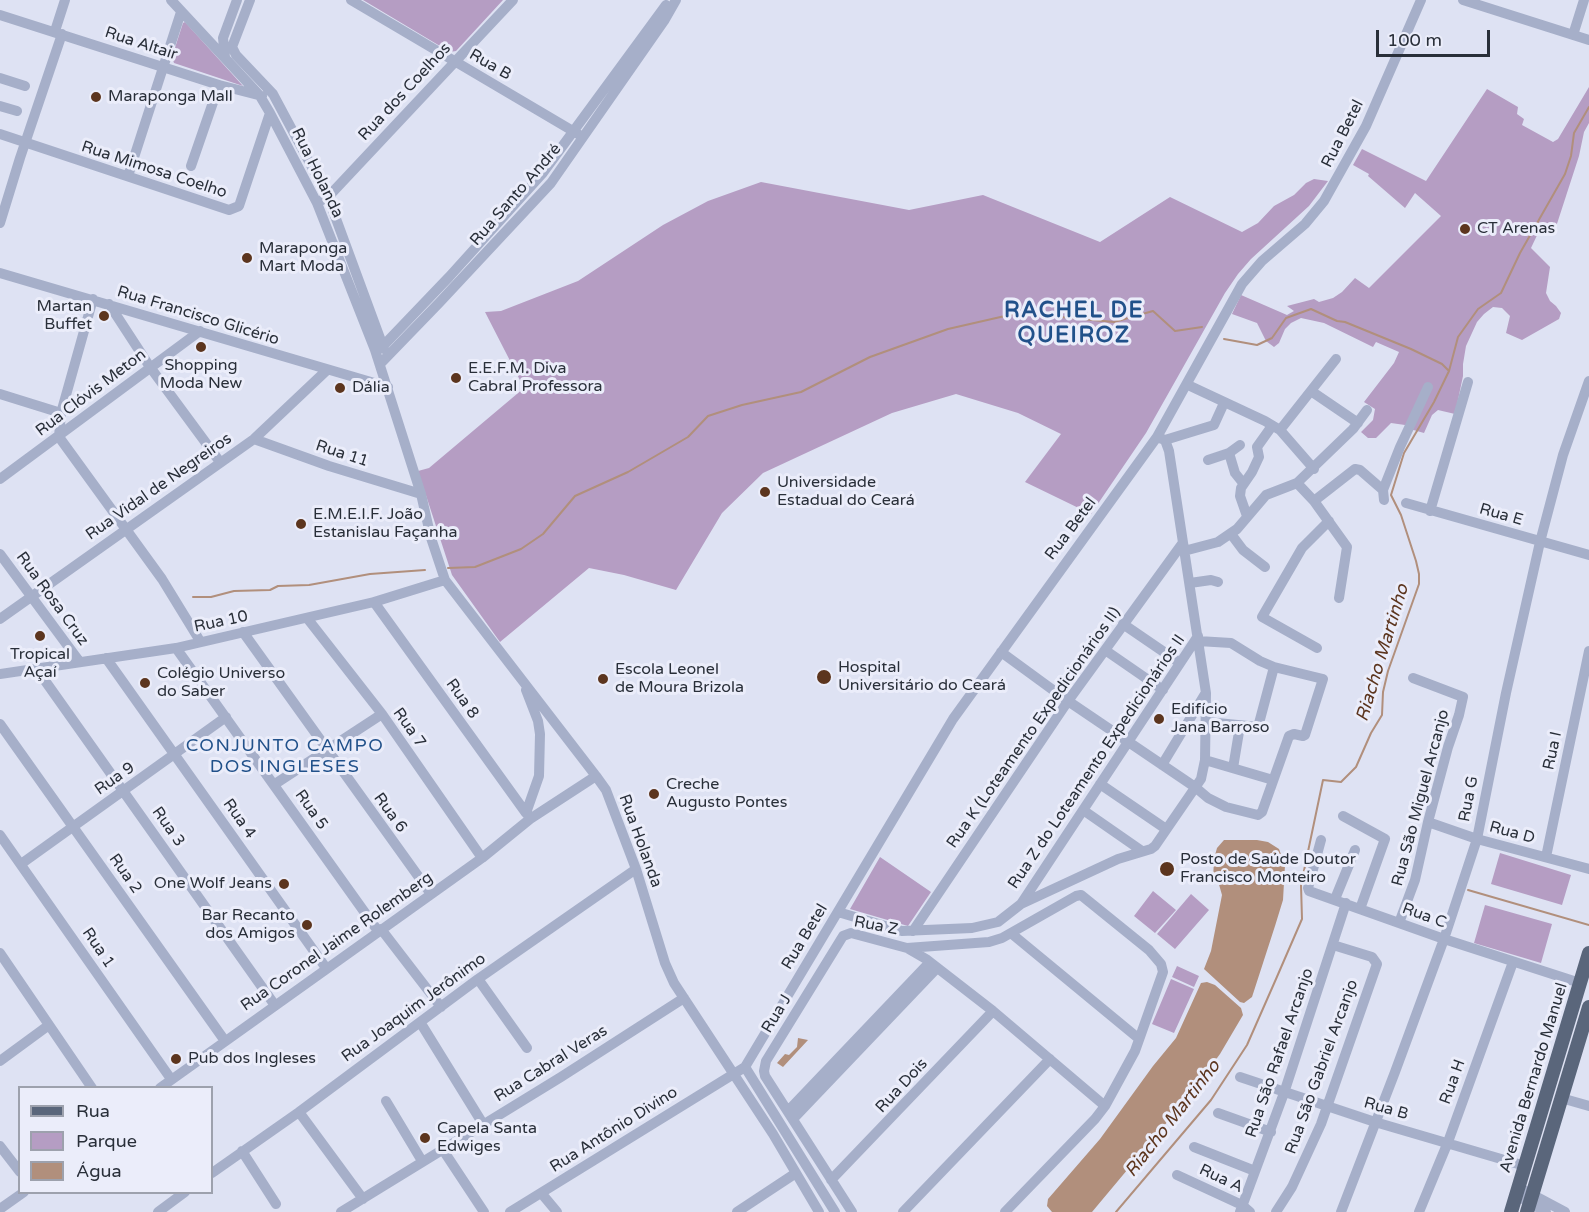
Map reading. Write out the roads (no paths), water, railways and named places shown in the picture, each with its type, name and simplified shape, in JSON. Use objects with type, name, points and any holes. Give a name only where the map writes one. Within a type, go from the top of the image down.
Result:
[{"type":"main road","name":"Avenida Bernardo Manuel","points":[[1511,1212],[1589,953]]},
{"type":"main road","name":"Avenida Bernardo Manuel","points":[[1530,1203],[1589,1006]]},
{"type":"street","points":[[0,223],[58,32],[65,0]]},
{"type":"street","name":"Rua Holanda","points":[[171,0],[224,51],[260,96],[317,203],[379,348]]},
{"type":"street","points":[[224,51],[223,38],[237,0]]},
{"type":"street","points":[[224,51],[249,0]]},
{"type":"street","name":"Rua B","points":[[351,0],[583,138]]},
{"type":"street","name":"Rua dos Coelhos","points":[[317,203],[328,197],[513,0]]},
{"type":"street","name":"Rua Santo André","points":[[379,348],[543,174],[670,0]]},
{"type":"street","name":"Rua Santo André","points":[[383,361],[551,183],[676,0]]},
{"type":"street","name":"Rua Betel","points":[[745,1067],[953,719],[1161,439],[1242,284],[1262,261],[1305,224],[1324,201],[1366,126],[1421,0]]},
{"type":"street","points":[[1463,0],[1589,40]]},
{"type":"street","points":[[1573,35],[1584,0]]},
{"type":"street","points":[[128,176],[181,12]]},
{"type":"street","name":"Rua Altair","points":[[0,15],[164,66],[219,86],[274,97]]},
{"type":"street","name":"Rua Holanda","points":[[224,51],[236,55],[263,82],[274,97],[328,197],[383,361],[388,387],[445,580],[596,776],[612,804],[636,869],[665,963],[674,983],[734,1073],[819,1212]]},
{"type":"street","points":[[0,78],[25,86]]},
{"type":"street","points":[[191,166],[219,86]]},
{"type":"street","points":[[0,106],[17,111]]},
{"type":"street","name":"Rua Mimosa Coelho","points":[[0,134],[226,210],[239,206],[270,113]]},
{"type":"street","name":"Rua Francisco Glicério","points":[[0,273],[388,387]]},
{"type":"street","points":[[93,300],[61,413],[58,437],[162,579],[200,641]]},
{"type":"street","points":[[109,304],[150,368],[220,462]]},
{"type":"street","name":"Rua Clóvis Meton","points":[[0,479],[200,332]]},
{"type":"street","points":[[1247,516],[1240,496],[1243,483],[1252,472],[1259,457],[1257,447],[1311,391],[1336,359]]},
{"type":"street","name":"Rua Vidal de Negreiros","points":[[0,619],[254,439],[327,370]]},
{"type":"street","name":"Rua G","points":[[1341,1212],[1444,939],[1477,839],[1506,693],[1540,542],[1563,455],[1589,381]]},
{"type":"street","points":[[1430,511],[1468,382]]},
{"type":"street","points":[[1188,385],[1276,428],[1314,469]]},
{"type":"street","points":[[1314,501],[1351,471],[1359,470],[1384,495],[1400,447],[1428,387]]},
{"type":"street","points":[[1311,391],[1358,423]]},
{"type":"street","points":[[0,394],[61,413]]},
{"type":"street","points":[[838,912],[902,931],[989,925],[1006,917],[1020,904],[1118,859],[1155,846],[1202,777],[1207,722],[1206,693],[1169,451],[1161,439],[1214,425],[1224,403]]},
{"type":"street","points":[[1183,548],[1212,545],[1231,534],[1266,495],[1297,483],[1314,469],[1358,423],[1367,410]]},
{"type":"street","name":"Rua 11","points":[[254,439],[329,466],[421,494]]},
{"type":"street","points":[[1208,460],[1229,453],[1240,445]]},
{"type":"street","points":[[1229,453],[1236,475],[1243,483]]},
{"type":"street","points":[[1297,483],[1314,501],[1347,547],[1339,598]]},
{"type":"street","name":"Rua E","points":[[1406,503],[1589,555]]},
{"type":"street","points":[[1317,648],[1262,617],[1302,548],[1329,521]]},
{"type":"street","points":[[1231,534],[1243,550],[1265,567]]},
{"type":"street","name":"Rua K (Loteamento Expedicionários II)","points":[[913,931],[1068,701],[1123,624],[1183,548]]},
{"type":"street","name":"Rua Rosa Cruz","points":[[0,554],[80,661]]},
{"type":"street","name":"Rua 10","points":[[0,674],[177,648],[374,602],[445,580]]},
{"type":"street","points":[[1190,583],[1211,580],[1218,582]]},
{"type":"street","name":"Rua 8","points":[[374,602],[528,816]]},
{"type":"street","name":"Rua 7","points":[[307,618],[382,714],[482,858]]},
{"type":"street","points":[[1123,624],[1180,663]]},
{"type":"street","name":"Rua 6","points":[[243,632],[431,894]]},
{"type":"street","points":[[1001,652],[1220,805],[1258,815],[1262,812],[1289,736],[1305,735],[1323,679],[1274,667],[1232,643],[1198,639]]},
{"type":"street","name":"Rua Z do Loteamento Expedicionários II","points":[[1020,904],[1198,639]]},
{"type":"street","name":"Rua 5","points":[[177,648],[380,930],[441,1007]]},
{"type":"street","points":[[1105,650],[1163,690]]},
{"type":"street","name":"Rua I","points":[[1546,857],[1589,651]]},
{"type":"street","name":"Rua 4","points":[[106,658],[326,968]]},
{"type":"street","points":[[1207,722],[1258,727],[1274,667]]},
{"type":"street","name":"Rua 3","points":[[36,668],[274,1005]]},
{"type":"street","name":"Rua São Miguel Arcanjo","points":[[1399,923],[1415,880],[1428,822],[1448,747],[1460,715],[1463,697],[1413,678]]},
{"type":"street","points":[[524,683],[529,703],[539,726],[540,745],[538,776],[528,816]]},
{"type":"street","points":[[1162,765],[1206,693]]},
{"type":"street","points":[[275,784],[382,714]]},
{"type":"street","name":"Rua 9","points":[[21,864],[226,717]]},
{"type":"street","name":"Rua 2","points":[[0,724],[225,1041]]},
{"type":"street","points":[[1233,768],[1240,726]]},
{"type":"street","points":[[1205,760],[1273,780]]},
{"type":"street","name":"Rua Coronel Jaime Rolemberg","points":[[162,1086],[482,858],[528,816],[596,776]]},
{"type":"street","points":[[1100,784],[1166,829]]},
{"type":"street","points":[[1083,810],[1142,851]]},
{"type":"street","points":[[1343,816],[1385,838],[1360,909]]},
{"type":"street","name":"Rua D","points":[[1428,822],[1477,839],[1589,869]]},
{"type":"street","name":"Rua 1","points":[[0,835],[171,1079]]},
{"type":"street","name":"Rua C","points":[[1321,840],[1308,889],[1444,939],[1580,983]]},
{"type":"street","name":"Rua São Rafael Arcanjo","points":[[1244,1210],[1333,945],[1341,901],[1355,850]]},
{"type":"street","name":"Rua Joaquim Jerônimo","points":[[213,1172],[299,1112],[478,979],[636,869]]},
{"type":"street","points":[[907,948],[988,942],[1012,934],[1081,895],[1149,950],[1161,964],[1163,972],[1135,1052],[1105,1106],[1005,1212]]},
{"type":"street","name":"Rua Z","points":[[840,939],[851,933],[907,948]]},
{"type":"street","points":[[1012,934],[1138,1038]]},
{"type":"street","name":"Rua J","points":[[790,1115],[765,1076],[766,1061],[840,939]]},
{"type":"street","points":[[852,1212],[790,1115],[931,963],[937,945]]},
{"type":"street","name":"Rua São Gabriel Arcanjo","points":[[1276,1212],[1292,1187],[1327,1107],[1377,964],[1372,957],[1333,945]]},
{"type":"street","points":[[907,948],[931,963],[993,1011],[1105,1106]]},
{"type":"street","points":[[0,953],[91,1086]]},
{"type":"street","name":"Rua H","points":[[1419,1212],[1448,1142],[1513,962]]},
{"type":"street","points":[[478,979],[527,1048]]},
{"type":"street","name":"Rua Cabral Veras","points":[[341,1212],[684,998]]},
{"type":"street","name":"Rua Dois","points":[[831,1180],[993,1011]]},
{"type":"street","points":[[420,1022],[483,1124]]},
{"type":"street","points":[[0,1061],[49,1025]]},
{"type":"street","points":[[903,1212],[1050,1059]]},
{"type":"street","points":[[734,1073],[745,1067],[835,1212]]},
{"type":"street","name":"Rua Antônio Divino","points":[[510,1212],[734,1073]]},
{"type":"street","name":"Rua B","points":[[1240,1077],[1375,1122],[1525,1166]]},
{"type":"street","points":[[1561,1098],[1589,1107]]},
{"type":"street","points":[[386,1101],[423,1161]]},
{"type":"street","points":[[299,1112],[363,1199]]},
{"type":"street","points":[[1218,1113],[1271,1132]]},
{"type":"street","points":[[0,1146],[18,1169]]},
{"type":"street","points":[[1194,1147],[1256,1171]]},
{"type":"street","points":[[442,1150],[484,1212]]},
{"type":"street","points":[[242,1152],[276,1204]]},
{"type":"street","points":[[737,1212],[796,1173]]},
{"type":"street","name":"Rua A","points":[[1178,1175],[1244,1210]]},
{"type":"street","points":[[1517,1191],[1530,1203],[1546,1212]]},
{"type":"street","points":[[0,1209],[21,1194]]},
{"type":"street","points":[[542,1194],[557,1212]]},
{"type":"street","points":[[158,1212],[171,1196]]},
{"type":"street","points":[[1530,1203],[1565,1212]]},
{"type":"water","points":[[1224,840],[1268,842],[1279,849],[1285,865],[1283,900],[1252,997],[1244,1003],[1240,1002],[1204,969],[1211,951],[1222,895],[1218,881],[1213,880],[1214,859],[1217,848]]},
{"type":"water","points":[[1207,982],[1215,985],[1241,1008],[1243,1015],[1220,1054],[1189,1096],[1092,1212],[1052,1212],[1047,1206],[1048,1199],[1100,1139],[1176,1038],[1201,983]]},
{"type":"water","points":[[798,1038],[808,1040],[783,1067],[777,1063],[785,1054],[789,1055],[797,1047]]},
{"type":"waterway","name":"Riacho Martinho","points":[[1116,1212],[1211,1100],[1247,1045],[1302,919],[1301,885],[1323,780],[1341,782],[1356,767],[1382,715],[1383,692],[1388,671],[1419,584],[1416,561],[1401,515],[1391,495],[1404,453],[1449,371],[1458,337],[1478,309],[1501,293],[1520,253],[1565,174],[1571,156],[1574,133],[1589,107]]},
{"type":"waterway","points":[[1224,339],[1257,345],[1272,338],[1286,318],[1311,309],[1411,349],[1442,364],[1448,370]]},
{"type":"waterway","points":[[448,568],[475,567],[521,549],[543,534],[575,496],[628,472],[688,437],[708,416],[742,405],[801,392],[870,357],[948,329],[1018,313],[1114,322],[1153,311],[1175,331],[1202,327]]},
{"type":"waterway","points":[[193,597],[211,597],[234,591],[270,590],[278,586],[309,585],[370,574],[425,570]]},
{"type":"waterway","points":[[1468,890],[1589,925]]},
{"type":"place","name":"Maraponga Mall","points":[[96,97]]},
{"type":"place","name":"CT Arenas","points":[[1465,229]]},
{"type":"place","name":"Maraponga Mart Moda","points":[[247,258]]},
{"type":"place","name":"Martan Buffet","points":[[104,316]]},
{"type":"place","name":"Shopping Moda New","points":[[201,347]]},
{"type":"place","name":"E.E.F.M. Diva Cabral Professora","points":[[456,378]]},
{"type":"place","name":"Dália","points":[[340,388]]},
{"type":"place","name":"Universidade Estadual do Ceará","points":[[765,492]]},
{"type":"place","name":"E.M.E.I.F. João Estanislau Façanha","points":[[301,524]]},
{"type":"place","name":"Tropical Açaí","points":[[40,636]]},
{"type":"place","name":"Hospital Universitário do Ceará","points":[[824,677]]},
{"type":"place","name":"Escola Leonel de Moura Brizola","points":[[603,679]]},
{"type":"place","name":"Colégio Universo do Saber","points":[[145,683]]},
{"type":"place","name":"Edifício Jana Barroso","points":[[1159,719]]},
{"type":"place","name":"Creche Augusto Pontes","points":[[654,794]]},
{"type":"place","name":"Posto de Saúde Doutor Francisco Monteiro","points":[[1167,869]]},
{"type":"place","name":"One Wolf Jeans","points":[[284,884]]},
{"type":"place","name":"Bar Recanto dos Amigos","points":[[307,925]]},
{"type":"place","name":"Pub dos Ingleses","points":[[176,1059]]},
{"type":"place","name":"Capela Santa Edwiges","points":[[425,1138]]},
{"type":"district","name":"RACHEL DE QUEIROZ","points":[[1074,324]]},
{"type":"district","name":"CONJUNTO CAMPO DOS INGLESES","points":[[285,756]]}]
